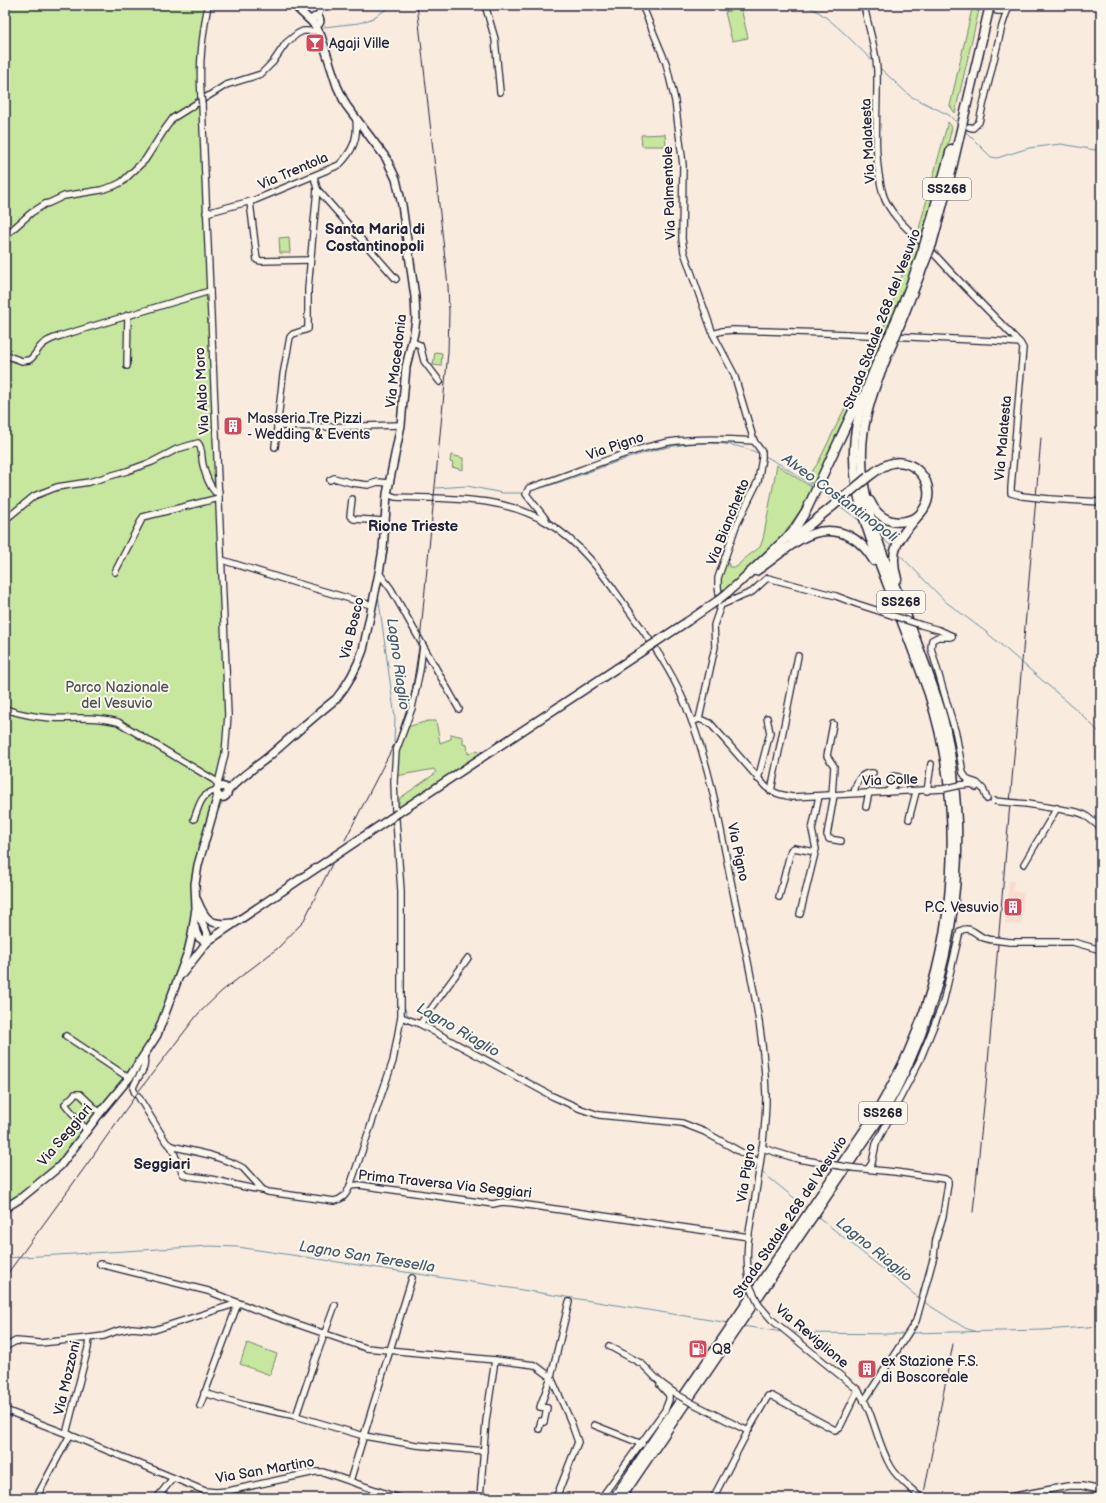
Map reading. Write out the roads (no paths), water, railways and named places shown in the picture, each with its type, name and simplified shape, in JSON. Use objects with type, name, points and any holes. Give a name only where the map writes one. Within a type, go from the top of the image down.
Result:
[{"type":"highway","name":"Strada Statale 268 del Vesuvio","points":[[961,116],[983,7]]},
{"type":"highway","name":"Strada Statale 268 del Vesuvio","points":[[614,1498],[865,1130],[898,1074],[908,1053],[923,1015],[939,957],[947,911],[951,856],[950,809],[945,761],[937,721],[924,679],[870,527],[862,474],[862,437],[870,398],[913,278],[929,242],[940,192],[961,116],[978,55],[994,7]]},
{"type":"highway","name":"Strada Statale 268 del Vesuvio","points":[[621,1498],[874,1128],[904,1076],[929,1016],[945,959],[953,912],[957,856],[956,809],[953,775],[944,725],[931,681],[877,540],[863,517],[855,475],[855,437],[860,409],[875,367],[890,342]]},
{"type":"highway","points":[[742,580],[792,533],[806,511],[863,389],[875,367]]},
{"type":"highway","points":[[862,437],[866,486],[872,507],[881,517],[894,522],[907,521],[918,516]]},
{"type":"highway","points":[[742,580],[880,468],[893,463],[907,464],[919,471],[927,483],[928,491],[926,506],[903,534],[895,550],[895,572],[910,626]]},
{"type":"highway","points":[[742,580],[769,563],[794,542],[807,535],[824,531],[840,532],[860,542],[872,557],[894,610],[908,637]]},
{"type":"main road","points":[[296,5],[298,9],[317,24]]},
{"type":"main road","name":"Via Macedonia","points":[[317,24],[340,95],[390,165],[401,195],[415,298],[416,319],[406,367],[396,457],[387,494]]},
{"type":"main road","name":"Via Bosco","points":[[136,1068],[157,1035],[188,952],[196,908],[195,884],[198,865],[221,787],[336,699],[355,668],[362,650],[379,573],[383,548],[387,494]]},
{"type":"main road","points":[[194,925],[198,938],[208,941],[532,724],[688,621],[719,603],[726,593],[742,580]]},
{"type":"main road","points":[[195,896],[206,917],[212,922],[218,924],[235,922]]},
{"type":"main road","name":"Via Bosco","points":[[177,981],[208,941],[207,934],[196,908]]},
{"type":"main road","name":"Via Seggiari","points":[[5,1208],[21,1198],[60,1166],[136,1068]]},
{"type":"street","points":[[5,8],[8,5]]},
{"type":"street","name":"Via Aldo Moro","points":[[208,5],[201,48],[200,71],[228,715],[227,739],[221,787]]},
{"type":"street","name":"Via Macedonia","points":[[317,24],[321,5]]},
{"type":"street","points":[[485,5],[496,39],[500,92]]},
{"type":"street","name":"Via Palmentole","points":[[642,5],[661,49],[673,86],[683,165],[683,246],[713,334]]},
{"type":"street","name":"Via Malatesta","points":[[864,5],[876,54],[877,140],[880,174],[884,196],[892,211],[905,226],[939,258],[1020,343],[1023,348],[1011,493],[1022,496],[1049,499],[1101,502]]},
{"type":"street","points":[[970,5],[983,7]]},
{"type":"street","points":[[969,127],[973,128],[978,122],[1009,5]]},
{"type":"street","points":[[994,7],[1007,11]]},
{"type":"street","points":[[5,236],[31,213],[45,204],[64,196],[101,190],[122,182],[145,160],[173,118],[226,85],[260,74],[273,62],[286,43],[297,34],[317,24]]},
{"type":"street","name":"Via Trentola","points":[[206,213],[250,202],[340,165],[348,156],[353,147],[356,118]]},
{"type":"street","points":[[275,448],[283,375],[290,337],[292,334],[308,330],[308,289],[317,189],[314,176]]},
{"type":"street","points":[[317,189],[396,279]]},
{"type":"street","points":[[250,202],[257,260],[310,260]]},
{"type":"street","points":[[5,355],[22,360],[30,360],[39,348],[46,342],[60,336],[210,291]]},
{"type":"street","points":[[127,366],[128,315]]},
{"type":"street","points":[[713,334],[733,330],[1020,343]]},
{"type":"street","name":"Via Bianchetto","points":[[699,719],[715,647],[714,625],[719,603],[718,578],[736,526],[758,481],[762,455],[761,448],[754,441],[734,374],[713,334]]},
{"type":"street","points":[[412,342],[420,346],[424,361],[440,382]]},
{"type":"street","points":[[277,426],[324,427],[400,425]]},
{"type":"street","name":"Via Pigno","points":[[547,523],[545,518],[524,492],[530,488],[652,446],[677,441],[704,439],[754,441]]},
{"type":"street","points":[[5,520],[29,498],[34,496],[57,487],[89,482],[127,471],[152,462],[182,447],[198,443],[200,446],[203,464],[212,488],[215,492],[218,492]]},
{"type":"street","points":[[330,480],[334,478],[352,483],[368,485],[378,482],[389,483]]},
{"type":"street","name":"Via Pigno","points":[[387,494],[395,496],[479,500],[502,504],[525,512],[547,523],[581,548],[594,563],[642,628],[677,686],[702,748],[713,793],[760,1025],[763,1047],[766,1102],[765,1127],[749,1237]]},
{"type":"street","points":[[115,572],[143,517],[219,498]]},
{"type":"street","points":[[352,499],[350,516],[354,519],[384,521]]},
{"type":"street","points":[[222,560],[372,605]]},
{"type":"street","points":[[379,573],[391,589],[458,709]]},
{"type":"street","points":[[719,603],[752,592],[770,577],[836,596],[939,630],[952,636],[935,638],[932,640],[931,648],[956,734],[963,773],[968,780],[977,783],[983,789],[987,799]]},
{"type":"street","points":[[350,1186],[393,1061],[401,1017],[401,891],[395,815],[394,780],[396,751],[412,708],[420,670],[423,646]]},
{"type":"street","points":[[771,791],[798,656]]},
{"type":"street","points":[[5,709],[32,716],[50,718],[102,718],[118,722],[221,787]]},
{"type":"street","points":[[758,779],[770,733],[767,718]]},
{"type":"street","points":[[692,722],[699,719]]},
{"type":"street","name":"Via Colle","points":[[699,719],[710,723],[758,779],[771,791],[792,797],[869,792],[916,792],[972,784],[987,799],[994,802],[1027,804],[1081,813],[1101,828]]},
{"type":"street","points":[[833,724],[827,756],[834,766],[833,795],[827,836],[829,839],[840,841]]},
{"type":"street","points":[[926,791],[932,764]]},
{"type":"street","points":[[854,793],[856,783],[860,777],[867,773],[873,773]]},
{"type":"street","points":[[887,792],[900,778],[893,776]]},
{"type":"street","points":[[194,819],[205,794],[221,787]]},
{"type":"street","points":[[866,807],[869,792]]},
{"type":"street","points":[[909,819],[916,792]]},
{"type":"street","points":[[800,914],[816,846],[812,830],[819,796]]},
{"type":"street","points":[[1024,864],[1057,808]]},
{"type":"street","points":[[779,897],[792,848],[815,852]]},
{"type":"street","points":[[868,1169],[872,1163],[879,1138],[920,1060],[943,1003],[960,930],[969,929],[984,938],[994,940],[1010,942],[1073,942],[1101,950]]},
{"type":"street","points":[[420,1024],[468,958]]},
{"type":"street","points":[[401,1017],[420,1024],[552,1096],[581,1109],[599,1115],[682,1124],[705,1132],[760,1163]]},
{"type":"street","points":[[66,1036],[129,1078]]},
{"type":"street","points":[[144,1057],[145,1066],[143,1072],[139,1076],[133,1088],[162,1136],[171,1146],[210,1155],[244,1168],[263,1190]]},
{"type":"street","points":[[136,1068],[139,1076]]},
{"type":"street","points":[[87,1130],[65,1104],[75,1094],[80,1094],[100,1113]]},
{"type":"street","name":"Prima Traversa Via Seggiari","points":[[171,1146],[183,1174],[186,1176],[203,1177],[254,1189],[334,1201],[344,1196],[350,1186],[359,1185],[493,1204],[502,1202],[514,1203],[749,1237]]},
{"type":"street","points":[[762,1148],[798,1159],[854,1168],[895,1172],[948,1181],[943,1216],[936,1240],[934,1256],[916,1321],[864,1401]]},
{"type":"street","name":"Via Reviglione","points":[[749,1237],[746,1256],[750,1286],[765,1314],[858,1390]]},
{"type":"street","points":[[100,1264],[208,1291],[366,1348],[390,1349],[535,1365],[552,1377],[578,1442],[556,1498]]},
{"type":"street","points":[[350,1481],[381,1384],[412,1278]]},
{"type":"street","points":[[89,1338],[104,1336],[132,1328],[154,1330],[238,1302]]},
{"type":"street","points":[[200,1406],[238,1302]]},
{"type":"street","points":[[539,1429],[541,1421],[544,1422],[547,1408],[540,1407],[552,1377],[568,1302]]},
{"type":"street","points":[[296,1416],[335,1305]]},
{"type":"street","name":"Via Mozzoni","points":[[5,1347],[16,1341],[40,1343],[89,1338],[68,1434],[36,1498]]},
{"type":"street","points":[[610,1346],[642,1364],[661,1383],[676,1394],[748,1431]]},
{"type":"street","points":[[480,1498],[486,1421],[495,1360]]},
{"type":"street","points":[[602,1498],[661,1416],[669,1400],[669,1395],[660,1385],[661,1383]]},
{"type":"street","points":[[858,1390],[864,1401],[890,1465],[896,1475],[921,1498]]},
{"type":"street","points":[[713,1498],[768,1396],[772,1396],[835,1430],[840,1428],[858,1390]]},
{"type":"street","points":[[204,1393],[248,1406],[296,1416],[364,1436],[416,1445],[484,1452]]},
{"type":"street","name":"Via San Martino","points":[[5,1410],[68,1434],[205,1491],[228,1491],[315,1472],[323,1472],[399,1498]]},
{"type":"street","points":[[594,1425],[642,1444]]},
{"type":"street","points":[[157,1498],[172,1478]]},
{"type":"street","points":[[1004,1498],[1068,1486],[1082,1486],[1101,1490]]},
{"type":"waterway","points":[[324,27],[359,23],[371,19],[393,5]]},
{"type":"waterway","points":[[805,5],[833,23],[875,63]]},
{"type":"waterway","points":[[880,68],[910,96],[949,115],[958,124]]},
{"type":"waterway","points":[[964,130],[991,157],[997,158],[1029,148],[1061,144],[1101,151]]},
{"type":"waterway","name":"Alveo Costantinopoli","points":[[530,491],[558,483],[615,462],[674,446],[703,443],[732,445],[760,454]]},
{"type":"waterway","name":"Alveo Costantinopoli","points":[[765,456],[813,486]]},
{"type":"waterway","name":"Alveo Costantinopoli","points":[[436,488],[467,486],[503,493],[523,493]]},
{"type":"waterway","name":"Alveo Costantinopoli","points":[[819,490],[834,501]]},
{"type":"waterway","name":"Alveo Costantinopoli","points":[[840,506],[861,522]]},
{"type":"waterway","name":"Alveo Costantinopoli","points":[[881,537],[892,547]]},
{"type":"waterway","name":"Alveo Costantinopoli","points":[[899,554],[946,602],[986,632],[1078,711],[1101,734]]},
{"type":"waterway","name":"Lagno Riaglio","points":[[378,594],[395,718],[394,742]]},
{"type":"waterway","name":"Lagno Riaglio","points":[[404,1006],[407,1014],[413,1019]]},
{"type":"waterway","name":"Lagno Riaglio","points":[[519,1075],[560,1097]]},
{"type":"waterway","name":"Lagno Riaglio","points":[[598,1112],[619,1114]]},
{"type":"waterway","name":"Lagno Riaglio","points":[[684,1121],[706,1129],[746,1152]]},
{"type":"waterway","name":"Lagno Riaglio","points":[[762,1172],[808,1209]]},
{"type":"waterway","name":"Lagno Riaglio","points":[[817,1216],[920,1299]]},
{"type":"waterway","name":"Lagno San Teresella","points":[[5,1258],[210,1246],[238,1247],[729,1323]]},
{"type":"waterway","name":"Lagno Riaglio","points":[[924,1302],[965,1328],[977,1332]]},
{"type":"waterway","points":[[742,1326],[783,1332]]},
{"type":"waterway","points":[[910,1333],[1044,1330],[1101,1326]]},
{"type":"waterway","points":[[792,1333],[905,1334]]},
{"type":"tunnel","points":[[979,7],[997,11]]},
{"type":"railway","points":[[345,840],[397,739],[412,693],[420,641],[448,352],[448,286],[417,5]]},
{"type":"railway","points":[[973,1212],[986,1086],[1041,438]]},
{"type":"railway","points":[[5,1277],[138,1092],[198,1014],[222,991],[278,948],[303,922],[332,864]]},
{"type":"railway","points":[[923,1498],[953,1344]]},
{"type":"place","name":"Agaji Ville","points":[[315,43]]},
{"type":"place","name":"Masseria Tre Pizzi - Wedding & Events","points":[[233,426]]},
{"type":"place","name":"P.C. Vesuvio","points":[[1013,907]]},
{"type":"place","name":"Q8","points":[[698,1349]]},
{"type":"place","name":"ex Stazione F.S. di Boscoreale","points":[[867,1369]]},
{"type":"district","name":"Santa Maria di Costantinopoli","points":[[375,238]]},
{"type":"district","name":"Rione Trieste","points":[[413,526]]},
{"type":"district","name":"Seggiari","points":[[162,1164]]},
{"type":"park label","name":"Parco Nazionale del Vesuvio","points":[[117,696]]}]
